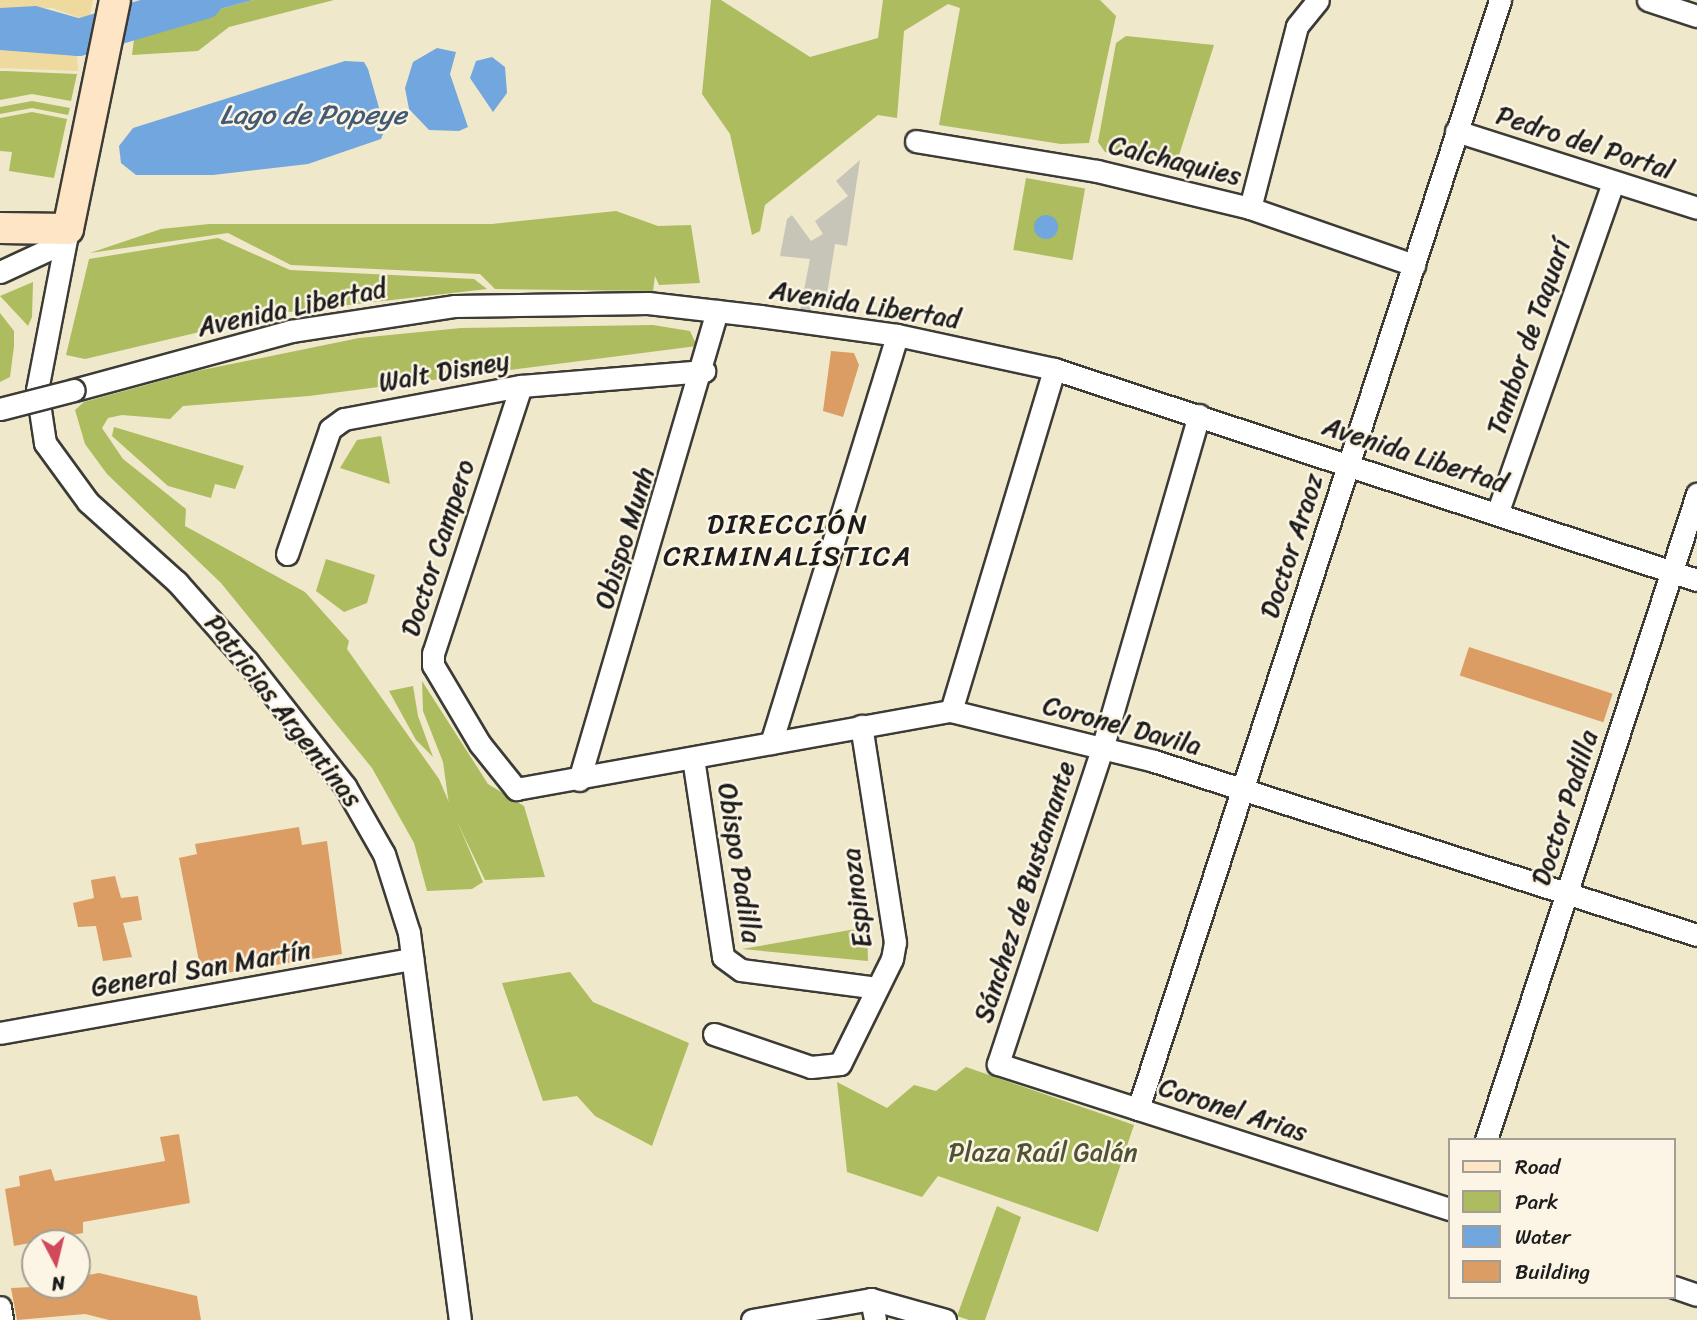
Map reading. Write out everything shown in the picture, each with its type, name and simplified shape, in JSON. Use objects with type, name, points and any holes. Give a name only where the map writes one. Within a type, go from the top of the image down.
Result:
[{"type":"main road","points":[[0,228],[69,224],[115,0]]},
{"type":"street","points":[[1250,208],[1297,26],[1318,0]]},
{"type":"street","name":"Doctor Araoz","points":[[1138,1109],[1500,0]]},
{"type":"street","points":[[1648,0],[1697,16]]},
{"type":"street","name":"Pedro del Portal","points":[[1456,131],[1697,208]]},
{"type":"street","name":"Calchaquies","points":[[916,141],[1097,170],[1250,208],[1414,265]]},
{"type":"street","name":"Tambor de Taquarí","points":[[1498,511],[1612,182]]},
{"type":"street","points":[[0,272],[69,224]]},
{"type":"street","name":"Patricias Argentinas","points":[[69,224],[37,390],[45,443],[88,502],[222,631],[345,786],[391,872],[412,959],[460,1320]]},
{"type":"street","name":"Avenida Libertad","points":[[0,409],[291,331],[400,312],[531,303],[717,311],[897,335],[1054,369],[1498,511],[1697,580]]},
{"type":"street","name":"Obispo Munh","points":[[579,780],[704,371],[717,311]]},
{"type":"street","points":[[771,743],[897,335]]},
{"type":"street","points":[[951,711],[1054,369]]},
{"type":"street","name":"Walt Disney","points":[[287,554],[330,429],[344,419],[521,386],[704,371]]},
{"type":"street","name":"Doctor Campero","points":[[516,789],[459,708],[433,664],[433,653],[521,386]]},
{"type":"street","name":"Sánchez de Bustamante","points":[[998,1064],[1103,746],[1199,415]]},
{"type":"street","name":"Doctor Padilla","points":[[1487,1138],[1697,494]]},
{"type":"street","name":"Coronel Davila","points":[[516,789],[579,780],[951,711],[1103,746],[1697,935]]},
{"type":"street","name":"Espinoza","points":[[714,1034],[811,1067],[840,1065],[877,988],[895,942],[861,726]]},
{"type":"street","name":"Obispo Padilla","points":[[693,758],[723,957],[741,970],[877,988]]},
{"type":"street","name":"General San Martín","points":[[0,1033],[412,959]]},
{"type":"street","name":"Coronel Arias","points":[[998,1064],[1448,1208]]},
{"type":"street","points":[[1676,1288],[1697,1295]]},
{"type":"street","points":[[0,1307],[2,1320]]},
{"type":"street","points":[[752,1320],[873,1310],[945,1320]]},
{"type":"shaded area","points":[[860,160],[847,246],[835,244],[827,294],[812,293],[810,311],[800,311],[810,259],[780,256],[787,219],[792,215],[811,241],[823,234],[815,221],[848,196],[836,181]]},
{"type":"green space","points":[[253,0],[334,0],[229,27],[198,51],[132,55],[135,32]]},
{"type":"green space","points":[[711,0],[721,0],[810,57],[878,38],[883,0],[1100,0],[1116,16],[1089,143],[1061,144],[939,125],[960,8],[948,4],[904,31],[897,118],[878,115],[765,205],[760,231],[752,235],[730,134],[702,94]]},
{"type":"green space","points":[[1126,36],[1214,45],[1174,171],[1105,152],[1098,142],[1116,43]]},
{"type":"green space","points":[[0,71],[77,74],[71,101],[32,94],[0,100]]},
{"type":"green space","points":[[32,101],[70,108],[68,115],[32,108],[0,114],[0,107]]},
{"type":"green space","points":[[32,112],[67,119],[54,178],[9,171],[12,152],[0,151],[0,118]]},
{"type":"green space","points":[[1026,178],[1085,188],[1072,260],[1013,250]]},
{"type":"green space","points":[[616,211],[658,226],[691,225],[700,283],[659,285],[655,276],[653,291],[495,289],[480,274],[291,265],[228,233],[90,253],[161,229],[209,224],[492,224]]},
{"type":"green space","points":[[218,238],[290,270],[474,279],[487,289],[280,313],[85,359],[66,355],[89,259]]},
{"type":"green space","points":[[33,282],[32,317],[28,326],[0,296]]},
{"type":"green space","points":[[0,313],[14,331],[14,346],[10,377],[0,382]]},
{"type":"green space","points":[[653,325],[690,331],[697,346],[309,396],[183,406],[170,419],[122,415],[108,418],[102,428],[123,459],[186,509],[185,526],[305,592],[349,641],[347,649],[439,779],[483,882],[472,889],[427,891],[414,843],[372,768],[221,583],[107,474],[85,444],[75,410],[84,402],[197,371],[359,338],[461,328]]},
{"type":"green space","points":[[114,427],[244,466],[235,489],[215,484],[211,498],[168,486],[112,436]]},
{"type":"green space","points":[[381,436],[390,484],[340,468],[357,440]]},
{"type":"green space","points":[[326,559],[375,575],[367,603],[344,612],[316,591]]},
{"type":"green space","points":[[422,681],[488,784],[524,806],[545,877],[485,880],[449,805],[443,762],[423,711]]},
{"type":"green space","points":[[413,686],[418,716],[433,757],[416,740],[389,691]]},
{"type":"green space","points":[[867,927],[868,961],[742,949],[822,935]]},
{"type":"green space","points":[[570,972],[593,1002],[689,1043],[652,1146],[595,1116],[577,1096],[543,1101],[502,983]]},
{"type":"green space","name":"Plaza Raúl Galán","points":[[966,1067],[1134,1125],[1098,1232],[938,1176],[922,1197],[847,1172],[837,1082],[887,1108],[914,1085],[936,1091]]},
{"type":"green space","points":[[997,1206],[1021,1217],[985,1320],[969,1320],[957,1316]]},
{"type":"sand","points":[[0,0],[93,0],[89,21],[52,8],[0,8]]},
{"type":"sand","points":[[0,38],[77,53],[78,71],[0,68]]},
{"type":"water","points":[[163,0],[253,0],[135,32],[139,8]]},
{"type":"water","points":[[36,6],[89,21],[81,55],[0,38],[0,8]]},
{"type":"water","name":"Lago de Popeye","points":[[437,48],[456,52],[450,74],[468,127],[459,131],[429,130],[409,109],[405,88],[413,62]]},
{"type":"water","name":"Lago de Popeye","points":[[492,57],[505,67],[507,93],[493,112],[470,78],[476,61]]},
{"type":"water","name":"Lago de Popeye","points":[[345,61],[364,62],[368,69],[385,129],[381,139],[308,164],[213,175],[136,175],[121,163],[119,146],[133,128]]},
{"type":"water","points":[[1046,215],[1054,219],[1058,227],[1054,235],[1046,239],[1038,235],[1034,227],[1038,219]]},
{"type":"building","points":[[831,351],[854,353],[859,365],[843,417],[823,411]]},
{"type":"building","points":[[1469,647],[1613,694],[1603,722],[1460,676]]},
{"type":"building","points":[[299,827],[302,845],[327,841],[342,954],[202,977],[179,858],[197,854],[195,844]]},
{"type":"building","points":[[115,876],[121,898],[138,896],[142,920],[123,923],[132,957],[103,961],[96,926],[78,927],[73,903],[94,898],[91,880]]},
{"type":"building","points":[[179,1134],[190,1203],[83,1222],[83,1229],[21,1229],[21,1245],[14,1246],[5,1189],[20,1186],[19,1176],[51,1169],[55,1181],[165,1161],[160,1137]]},
{"type":"building","points":[[99,1273],[197,1296],[201,1320],[109,1320],[85,1314],[17,1320],[11,1288],[21,1288],[21,1299],[91,1299],[91,1274]]},
{"type":"waterway","points":[[0,31],[78,37],[204,0]]},
{"type":"district","name":"DIRECCIÓN CRIMINALÍSTICA","points":[[788,540]]}]
